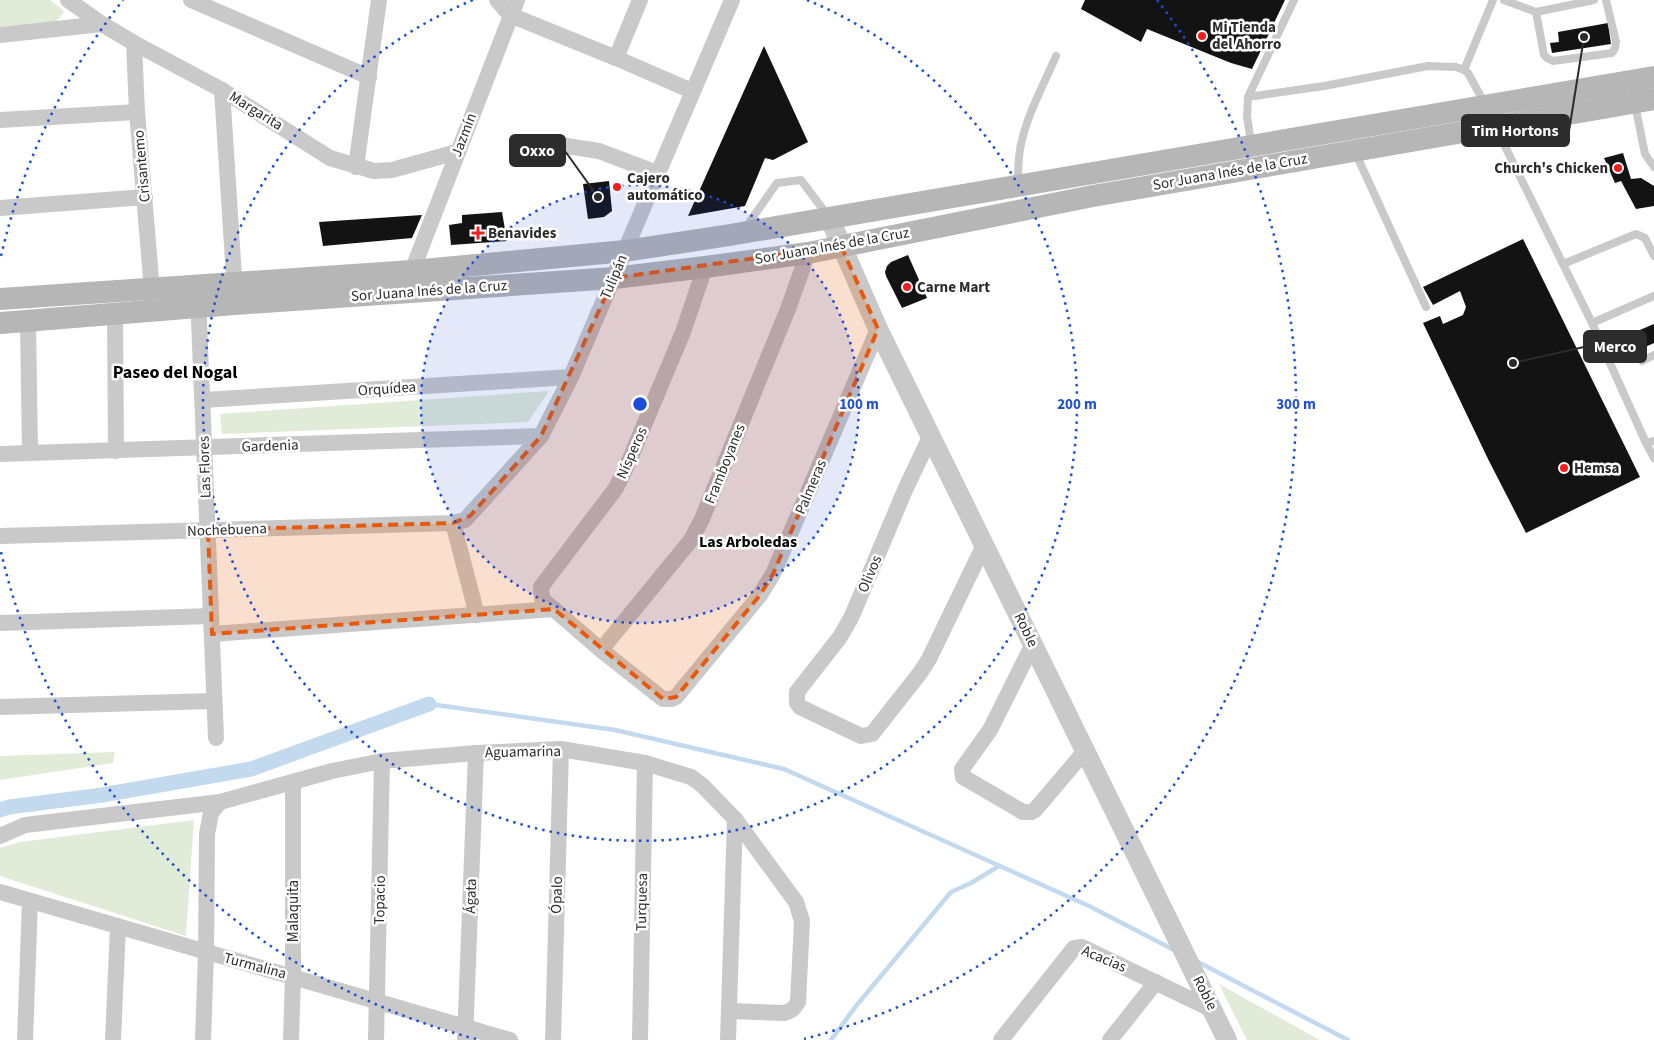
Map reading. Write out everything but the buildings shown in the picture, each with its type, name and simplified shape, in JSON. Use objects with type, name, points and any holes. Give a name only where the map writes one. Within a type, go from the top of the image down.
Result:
[{"type":"main road","name":"Sor Juana Inés de la Cruz","points":[[0,322],[115,313],[198,296],[412,271],[625,251],[742,233],[1654,77]]},
{"type":"main road","name":"Sor Juana Inés de la Cruz","points":[[235,293],[496,286],[614,278],[808,253],[1093,196],[1644,100]]},
{"type":"main road","points":[[1351,129],[1355,151]]},
{"type":"main road","points":[[494,264],[496,286]]},
{"type":"main road","name":"Sor Juana Inés de la Cruz","points":[[0,299],[152,290],[198,296]]},
{"type":"street","name":"Margarita","points":[[68,0],[102,24],[222,90],[330,158],[374,171],[392,170],[457,152]]},
{"type":"street","points":[[191,0],[369,78]]},
{"type":"street","points":[[356,166],[380,0]]},
{"type":"street","points":[[497,0],[510,15],[692,91]]},
{"type":"street","name":"Jazmín","points":[[412,271],[516,0]]},
{"type":"street","points":[[616,58],[640,0]]},
{"type":"street","name":"Tulipán","points":[[453,523],[470,516],[541,436],[571,377],[732,0]]},
{"type":"street","points":[[0,35],[102,24]]},
{"type":"street","name":"Crisantemo","points":[[134,43],[137,112],[152,290]]},
{"type":"street","points":[[222,90],[235,293]]},
{"type":"street","points":[[0,120],[137,112]]},
{"type":"street","points":[[560,145],[599,150],[657,174]]},
{"type":"street","points":[[0,208],[145,197]]},
{"type":"street","name":"Roble","points":[[829,217],[878,329],[1177,940],[1228,1040]]},
{"type":"street","name":"Framboyanes","points":[[601,650],[691,540],[702,519],[788,309],[808,253]]},
{"type":"street","name":"Nísperos","points":[[554,609],[542,599],[540,595],[541,587],[616,488],[683,332],[705,267]]},
{"type":"street","name":"Las Flores","points":[[198,296],[216,738]]},
{"type":"street","points":[[115,313],[116,451]]},
{"type":"street","points":[[28,321],[30,453]]},
{"type":"street","name":"Palmeras","points":[[601,650],[662,699],[676,697],[760,595],[772,574],[878,329]]},
{"type":"street","name":"Orquídea","points":[[203,400],[571,377]]},
{"type":"street","name":"Olivos","points":[[931,435],[905,490],[851,618],[840,637],[798,692],[797,703],[800,708],[862,736],[872,734],[929,659],[984,543]]},
{"type":"street","name":"Gardenia","points":[[0,454],[541,436]]},
{"type":"street","points":[[453,523],[477,615]]},
{"type":"street","name":"Nochebuena","points":[[0,536],[453,523]]},
{"type":"street","points":[[212,634],[554,609],[601,650]]},
{"type":"street","points":[[0,623],[211,616]]},
{"type":"street","points":[[1033,644],[1001,711],[962,769],[962,774],[1023,812],[1031,812],[1035,810],[1085,751]]},
{"type":"street","points":[[0,707],[214,701]]},
{"type":"street","name":"Aguamarina","points":[[0,836],[25,825],[220,802],[332,771],[382,761],[476,753],[561,750],[645,763],[691,777],[702,785],[735,819],[800,910],[802,921],[798,1002],[795,1008],[791,1012],[784,1013],[730,1011]]},
{"type":"street","name":"Ópalo","points":[[553,1040],[561,750]]},
{"type":"street","name":"Ágata","points":[[465,1033],[476,753]]},
{"type":"street","name":"Topacio","points":[[376,1040],[382,761]]},
{"type":"street","name":"Turquesa","points":[[640,1040],[645,763]]},
{"type":"street","name":"Malaquita","points":[[291,1040],[293,976],[293,782]]},
{"type":"street","points":[[203,1040],[206,953],[206,834],[211,813],[220,802]]},
{"type":"street","points":[[728,1040],[735,819]]},
{"type":"street","name":"Turmalina","points":[[0,892],[206,953],[293,976],[378,1002],[465,1033],[510,1040]]},
{"type":"street","points":[[25,1040],[30,902]]},
{"type":"street","points":[[114,1040],[118,926]]},
{"type":"street","name":"Acacias","points":[[1001,1040],[1074,948],[1077,947],[1082,947],[1213,1010]]},
{"type":"street","points":[[1110,1040],[1156,982]]},
{"type":"lane","points":[[1251,146],[1247,116],[1248,97],[1294,0]]},
{"type":"lane","points":[[1464,70],[1493,0]]},
{"type":"lane","points":[[1504,0],[1536,12],[1594,0]]},
{"type":"lane","points":[[1536,12],[1544,55],[1547,58],[1553,60],[1612,53],[1616,42],[1606,0]]},
{"type":"lane","points":[[1018,185],[1022,140],[1029,118],[1056,56]]},
{"type":"lane","points":[[1248,97],[1324,86],[1428,66],[1446,65],[1468,73],[1486,106]]},
{"type":"lane","points":[[1644,100],[1645,154],[1654,167]]},
{"type":"lane","points":[[1496,126],[1650,442],[1654,458]]},
{"type":"lane","points":[[1355,151],[1426,307]]},
{"type":"lane","points":[[742,233],[777,183],[801,180],[829,217]]},
{"type":"lane","points":[[1563,264],[1636,234],[1645,238],[1654,256]]},
{"type":"lane","points":[[1592,323],[1654,296]]},
{"type":"lane","points":[[1642,360],[1654,355]]},
{"type":"highlighted area","points":[[841,246],[878,329],[773,574],[760,595],[676,697],[663,699],[554,609],[212,634],[208,530],[453,523],[470,516],[541,436],[614,278]]},
{"type":"green space","points":[[0,0],[50,0],[64,11],[59,19],[53,23],[0,27]]},
{"type":"green space","points":[[549,391],[528,422],[222,434],[220,414]]},
{"type":"green space","points":[[115,752],[113,763],[0,780],[0,756]]},
{"type":"green space","points":[[194,820],[186,936],[0,876],[0,848],[20,842]]},
{"type":"green space","points":[[1219,984],[1320,1040],[1247,1040]]},
{"type":"waterway","points":[[429,704],[615,730],[784,769],[1089,906],[1176,951]]},
{"type":"waterway","points":[[0,810],[9,807],[102,795],[251,769],[429,704]]},
{"type":"waterway","points":[[831,1040],[856,1006],[951,892],[971,883],[999,866]]},
{"type":"waterway","points":[[1196,961],[1348,1040]]},
{"type":"place","name":"Mi Tienda del Ahorro","points":[[1202,36]]},
{"type":"place","name":"Tim Hortons","points":[[1584,37]]},
{"type":"place","name":"Church's Chicken","points":[[1618,168]]},
{"type":"place","name":"Cajero automático","points":[[617,187]]},
{"type":"place","name":"Oxxo","points":[[598,197]]},
{"type":"place","name":"Benavides","points":[[478,233]]},
{"type":"place","name":"Carne Mart","points":[[907,287]]},
{"type":"place","name":"Merco","points":[[1513,363]]},
{"type":"place","name":"Hemsa","points":[[1564,468]]},
{"type":"district","name":"Paseo del Nogal","points":[[175,372]]},
{"type":"district","name":"Las Arboledas","points":[[748,542]]}]
